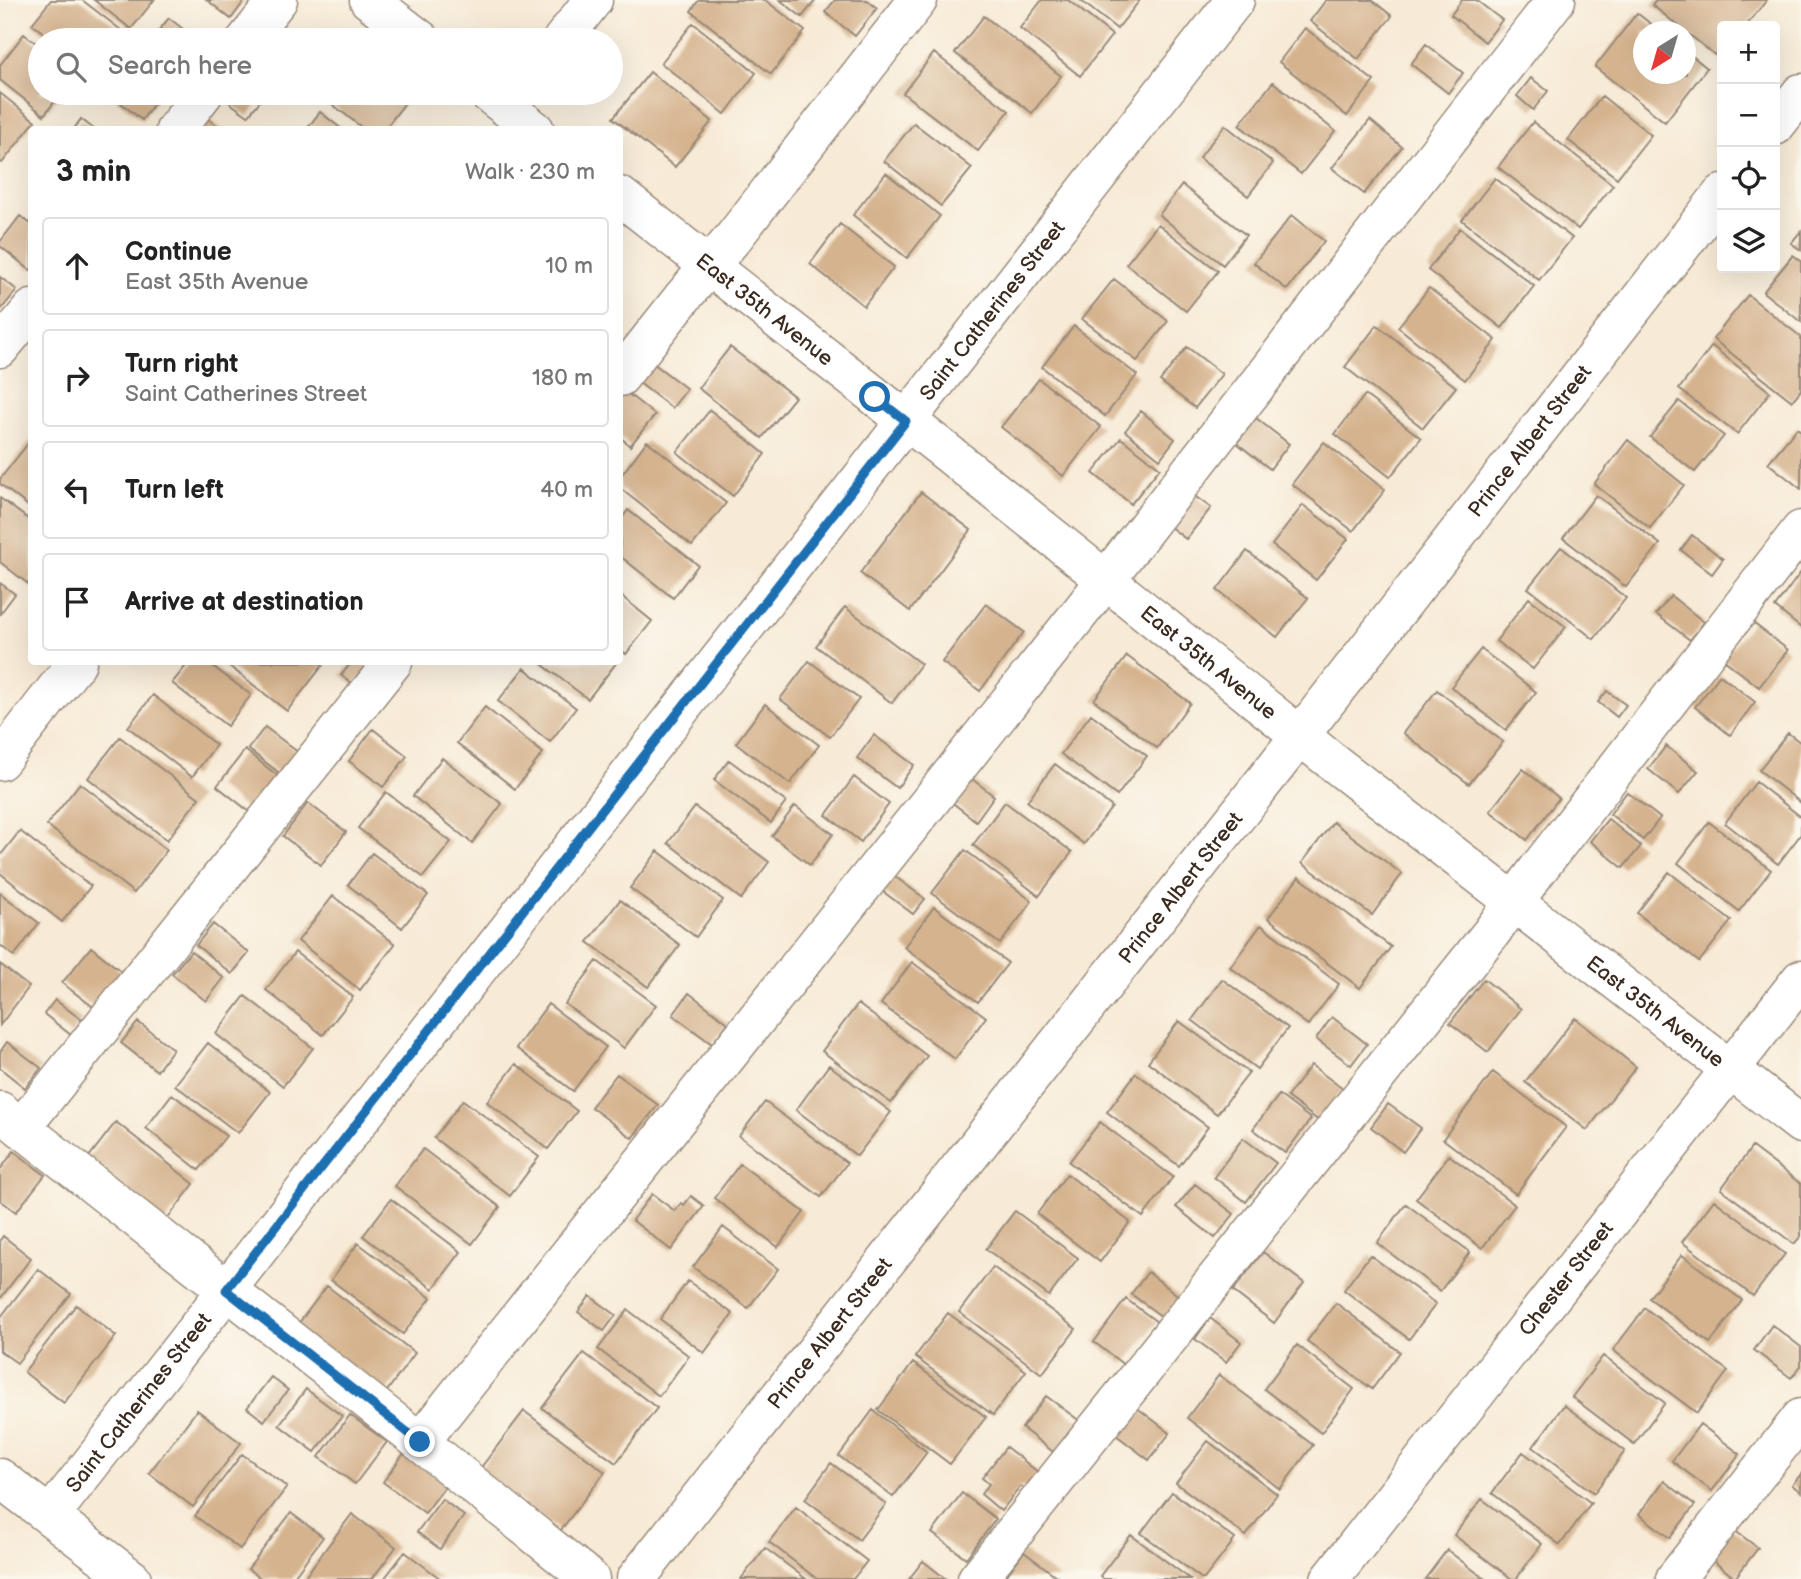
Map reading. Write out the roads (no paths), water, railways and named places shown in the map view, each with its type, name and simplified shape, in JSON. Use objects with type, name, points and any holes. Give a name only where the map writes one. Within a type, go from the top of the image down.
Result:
[{"type":"street","points":[[256,28],[278,0]]},
{"type":"street","points":[[369,0],[405,28]]},
{"type":"street","points":[[571,28],[593,0]]},
{"type":"street","points":[[623,373],[734,237],[918,0]]},
{"type":"street","name":"Saint Catherines Street","points":[[50,1516],[1235,0]]},
{"type":"street","points":[[420,1442],[1105,580],[1556,0]]},
{"type":"street","points":[[1780,120],[1801,93]]},
{"type":"street","points":[[178,126],[195,105]]},
{"type":"street","name":"East 35th Avenue","points":[[623,197],[1300,735],[1801,1124]]},
{"type":"street","name":"Prince Albert Street","points":[[636,1579],[1717,200]]},
{"type":"street","points":[[0,348],[28,314]]},
{"type":"street","points":[[977,1579],[1491,933],[1801,530]]},
{"type":"street","points":[[0,761],[75,665]]},
{"type":"street","points":[[390,665],[10,1119],[590,1579]]},
{"type":"street","name":"Chester Street","points":[[1330,1579],[1801,979]]},
{"type":"street","points":[[1675,1579],[1801,1418]]},
{"type":"street","points":[[0,1478],[132,1579]]}]
